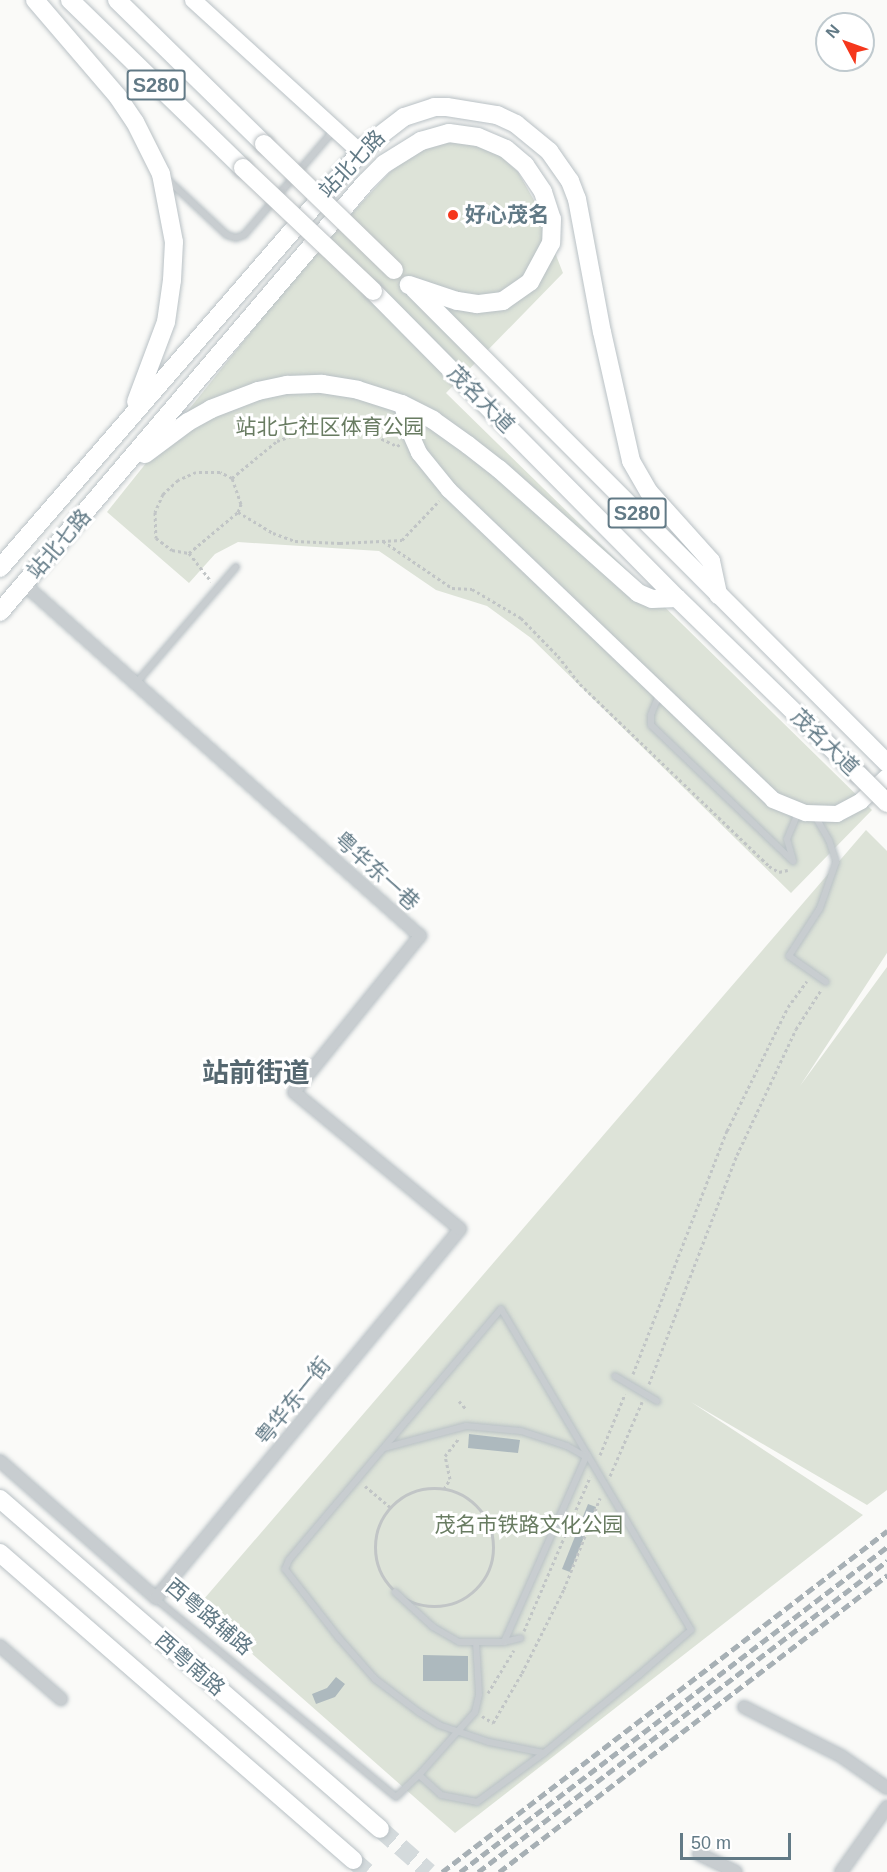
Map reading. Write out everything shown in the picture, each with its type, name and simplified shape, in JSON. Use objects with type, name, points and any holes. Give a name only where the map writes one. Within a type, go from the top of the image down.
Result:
[{"type":"main road","points":[[35,0],[118,97],[135,122],[161,174],[174,242],[172,280],[166,322],[131,416]]},
{"type":"main road","name":"茂名大道","points":[[70,0],[373,291],[677,598],[887,803]]},
{"type":"main road","name":"茂名大道","points":[[117,0],[394,270],[883,759]]},
{"type":"main road","name":"站北七路","points":[[0,568],[360,152],[387,128],[404,117],[434,108],[447,107],[496,115],[516,124],[534,136],[561,165],[577,198],[602,332],[631,461],[649,492],[711,561],[718,595]]},
{"type":"main road","name":"站北七路","points":[[0,612],[200,375],[365,183],[384,164],[421,141],[449,134],[478,137],[506,149],[525,165],[543,192],[552,219],[551,243],[530,282],[503,301],[477,304],[457,301],[409,285]]},
{"type":"main road","points":[[100,496],[131,466],[188,422],[211,409],[258,391],[287,385],[322,384],[358,390],[402,404],[433,420],[499,469],[638,593],[652,599],[677,598]]},
{"type":"main road","name":"西粤南路","points":[[0,1499],[380,1829]]},
{"type":"main road","name":"西粤南路","points":[[0,1553],[353,1860]]},
{"type":"street","points":[[193,0],[360,152]]},
{"type":"street","points":[[402,404],[412,439],[419,453],[449,490],[766,794],[780,804],[806,812],[837,814],[848,811],[887,777]]},
{"type":"street","name":"粤华东一巷","points":[[24,584],[137,682],[420,936],[294,1092],[460,1229]]},
{"type":"street","name":"粤华东一街","points":[[156,1598],[460,1229]]},
{"type":"street","name":"西粤路辅路","points":[[0,1461],[156,1598]]},
{"type":"street","points":[[0,1646],[61,1699]]},
{"type":"street","points":[[744,1707],[840,1755],[887,1788]]},
{"type":"street","points":[[841,1872],[887,1807]]},
{"type":"street","points":[[699,1854],[736,1872]]},
{"type":"lane","points":[[161,174],[221,230],[236,238],[244,235],[334,128]]},
{"type":"lane","points":[[137,682],[236,567]]},
{"type":"lane","points":[[660,691],[651,715],[651,725],[793,861]]},
{"type":"lane","points":[[793,861],[787,839],[806,812],[829,840],[836,862],[820,908],[789,957],[826,982]]},
{"type":"lane","points":[[476,1642],[478,1694],[475,1712],[456,1731],[420,1775],[441,1795],[477,1802],[544,1753],[691,1630],[501,1309],[289,1560],[285,1569],[339,1638],[375,1678],[420,1713],[439,1725],[456,1731],[489,1742],[544,1753]]},
{"type":"lane","points":[[615,1377],[657,1401]]},
{"type":"lane","points":[[384,1448],[466,1426],[527,1433],[567,1446],[587,1456]]},
{"type":"lane","points":[[504,1642],[587,1456]]},
{"type":"lane","points":[[395,1592],[445,1636],[459,1642],[504,1642],[521,1638]]},
{"type":"lane","name":"西粤路辅路","points":[[156,1598],[396,1797],[420,1775]]},
{"type":"path","points":[[232,478],[277,441],[327,423],[365,431],[397,446],[412,439]]},
{"type":"path","points":[[189,553],[238,512],[241,504],[232,478],[220,472],[196,472],[178,480],[163,494],[155,512],[156,538],[172,550],[189,553],[217,589]]},
{"type":"path","points":[[238,512],[273,533],[295,541],[340,543],[383,541],[406,537],[449,490]]},
{"type":"path","points":[[383,541],[452,588],[472,589],[521,618],[558,656],[580,684],[769,866],[779,872],[789,869],[793,861]]},
{"type":"path","points":[[813,972],[788,1007],[727,1131],[629,1384],[521,1638],[501,1675],[475,1712],[493,1724],[564,1589],[645,1394],[737,1155],[796,1029],[826,982]]},
{"type":"path","points":[[459,1401],[466,1409]]},
{"type":"path","points":[[444,1489],[450,1479],[445,1456],[456,1444],[466,1426]]},
{"type":"path","points":[[357,1480],[391,1507]]},
{"type":"path","points":[[444,1489],[470,1500],[488,1523],[493,1551],[489,1569],[480,1584],[467,1596],[444,1605],[418,1604],[395,1592],[378,1566],[375,1551],[379,1527],[391,1507],[415,1491],[444,1489]]},
{"type":"green space","name":"站北七社区体育公园","points":[[442,141],[475,141],[497,153],[518,172],[535,202],[563,273],[446,393],[872,810],[791,893],[531,638],[487,606],[436,590],[379,551],[238,542],[215,554],[189,583],[107,512],[306,263],[389,173],[413,152]]},
{"type":"green space","name":"茂名市铁路文化公园","points":[[866,830],[887,851],[887,953],[800,1086],[887,967],[887,1490],[867,1505],[691,1402],[863,1515],[455,1833],[198,1606]]},
{"type":"building","points":[[469,1434],[520,1440],[518,1453],[468,1448]]},
{"type":"building","points":[[588,1504],[596,1507],[570,1572],[562,1569]]},
{"type":"building","points":[[423,1655],[468,1656],[468,1681],[423,1681]]},
{"type":"building","points":[[336,1677],[345,1684],[335,1697],[316,1704],[312,1694],[327,1688]]},
{"type":"tunnel","points":[[380,1829],[429,1872]]},
{"type":"tunnel","points":[[353,1860],[367,1872]]},
{"type":"railway","points":[[442,1872],[887,1531]]},
{"type":"railway","points":[[460,1872],[887,1547]]},
{"type":"railway","points":[[478,1872],[887,1561]]},
{"type":"railway","points":[[499,1872],[887,1575]]},
{"type":"place","name":"好心茂名","points":[[453,215]]},
{"type":"district","name":"站前街道","points":[[256,1074]]}]
